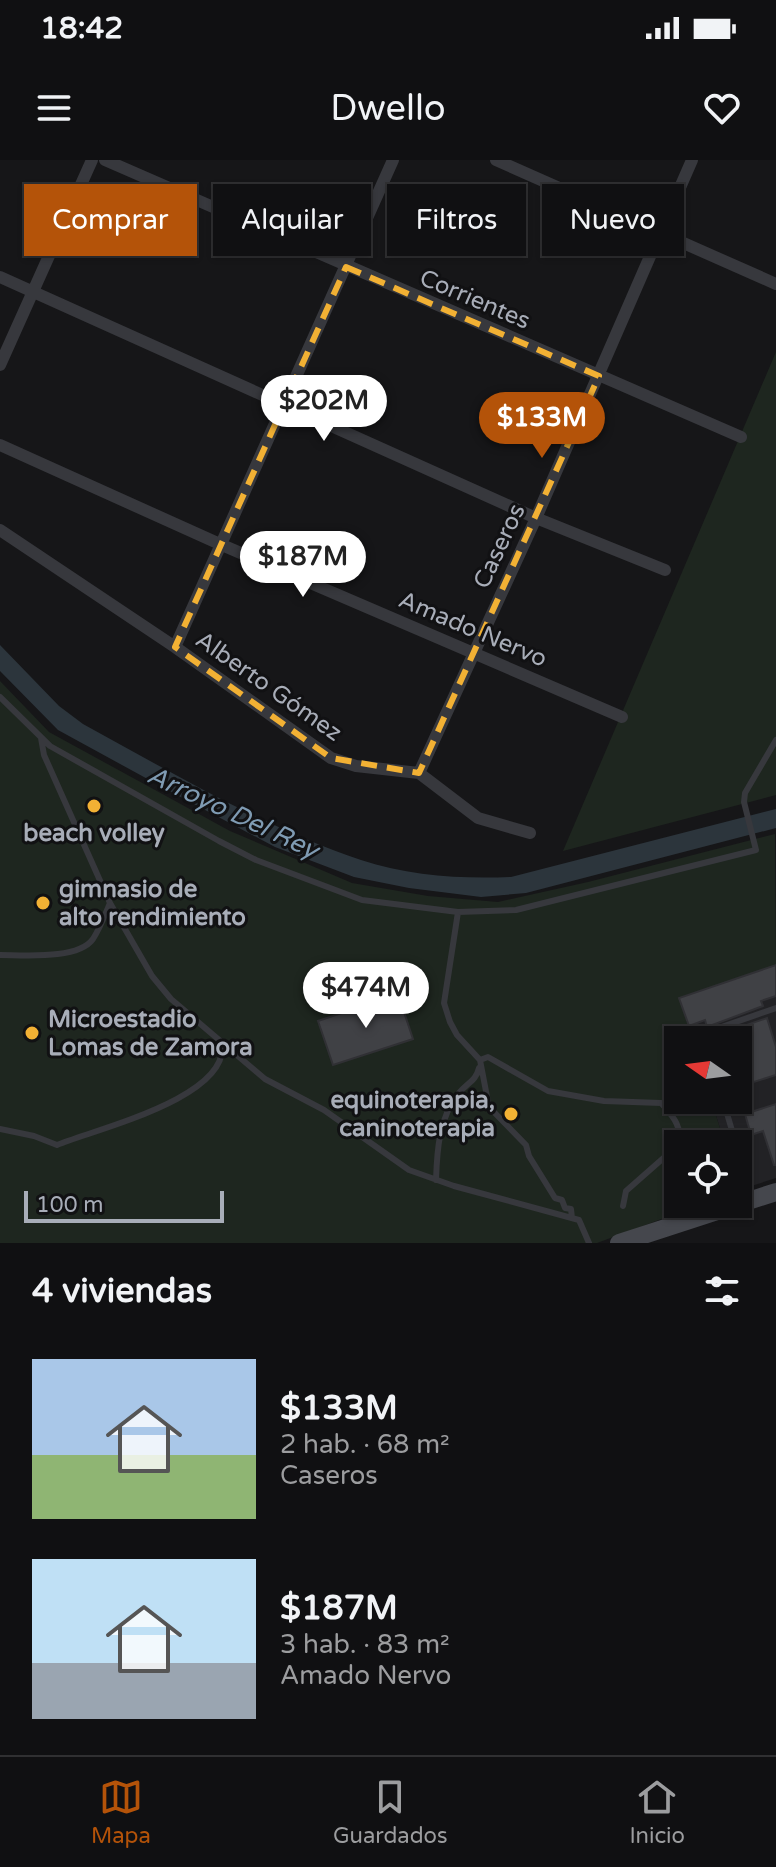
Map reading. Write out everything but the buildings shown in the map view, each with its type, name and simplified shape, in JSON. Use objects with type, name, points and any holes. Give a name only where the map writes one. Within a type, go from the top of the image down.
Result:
[{"type":"street","points":[[0,365],[92,160]]},
{"type":"street","name":"Corrientes","points":[[105,160],[741,437]]},
{"type":"street","points":[[175,647],[393,160]]},
{"type":"street","points":[[496,160],[550,184]]},
{"type":"street","name":"Caseros","points":[[682,184],[692,160]]},
{"type":"street","points":[[684,243],[776,284]]},
{"type":"street","name":"Caseros","points":[[419,773],[651,256]]},
{"type":"street","points":[[0,277],[536,518],[665,570]]},
{"type":"street","name":"Amado Nervo","points":[[0,445],[222,545],[622,717]]},
{"type":"street","name":"Alberto Gómez","points":[[0,530],[175,647],[331,758],[356,766],[419,773]]},
{"type":"street","points":[[419,773],[478,818],[530,833]]},
{"type":"street","points":[[619,1243],[650,1238],[776,1192]]},
{"type":"lane","points":[[0,697],[41,738],[74,760],[256,860],[362,900],[458,912],[525,908],[756,850],[744,802],[745,793],[776,740]]},
{"type":"lane","points":[[41,738],[44,755],[110,903],[152,976],[171,999],[265,1079],[324,1110],[409,1170],[579,1220],[589,1243]]},
{"type":"lane","points":[[0,955],[79,950],[92,941],[110,903]]},
{"type":"lane","points":[[458,912],[444,1003],[457,1035],[480,1060],[489,1107],[526,1145],[529,1156],[555,1198],[562,1200],[565,1208],[571,1209],[572,1218]]},
{"type":"lane","points":[[724,1026],[776,1008]]},
{"type":"lane","points":[[0,1129],[34,1136],[57,1145],[168,1104],[207,1079],[222,1061],[222,1043]]},
{"type":"lane","points":[[480,1060],[488,1057],[548,1091],[604,1101],[661,1103],[680,1131],[680,1139],[676,1147],[626,1191],[623,1206]]},
{"type":"lane","points":[[436,1180],[437,1145],[446,1118],[458,1094],[477,1077],[480,1060]]},
{"type":"highlighted area","points":[[346,267],[599,376],[419,773],[331,758],[175,647]]},
{"type":"shaded area","points":[[776,352],[776,795],[563,851]]},
{"type":"shaded area","points":[[0,681],[49,732],[230,831],[352,883],[428,896],[498,902],[775,834],[776,965],[679,998],[688,1026],[664,1026],[664,1114],[715,1114],[721,1130],[664,1130],[664,1218],[597,1243],[0,1243]]},
{"type":"shaded area","points":[[776,965],[776,1178],[752,1186],[752,1130],[721,1130],[715,1114],[752,1114],[752,1026],[688,1026],[679,998]]},
{"type":"water","name":"Arroyo Del Rey","points":[[0,645],[59,706],[83,724],[289,832],[361,860],[398,870],[435,875],[511,877],[776,809],[776,828],[526,893],[481,897],[354,877],[275,847],[58,730],[0,671]]},
{"type":"place","name":"beach volley","points":[[94,806]]},
{"type":"place","name":"gimnasio de alto rendimiento","points":[[43,903]]},
{"type":"place","name":"Microestadio Lomas de Zamora","points":[[32,1033]]},
{"type":"place","name":"equinoterapia, caninoterapia","points":[[511,1114]]}]
